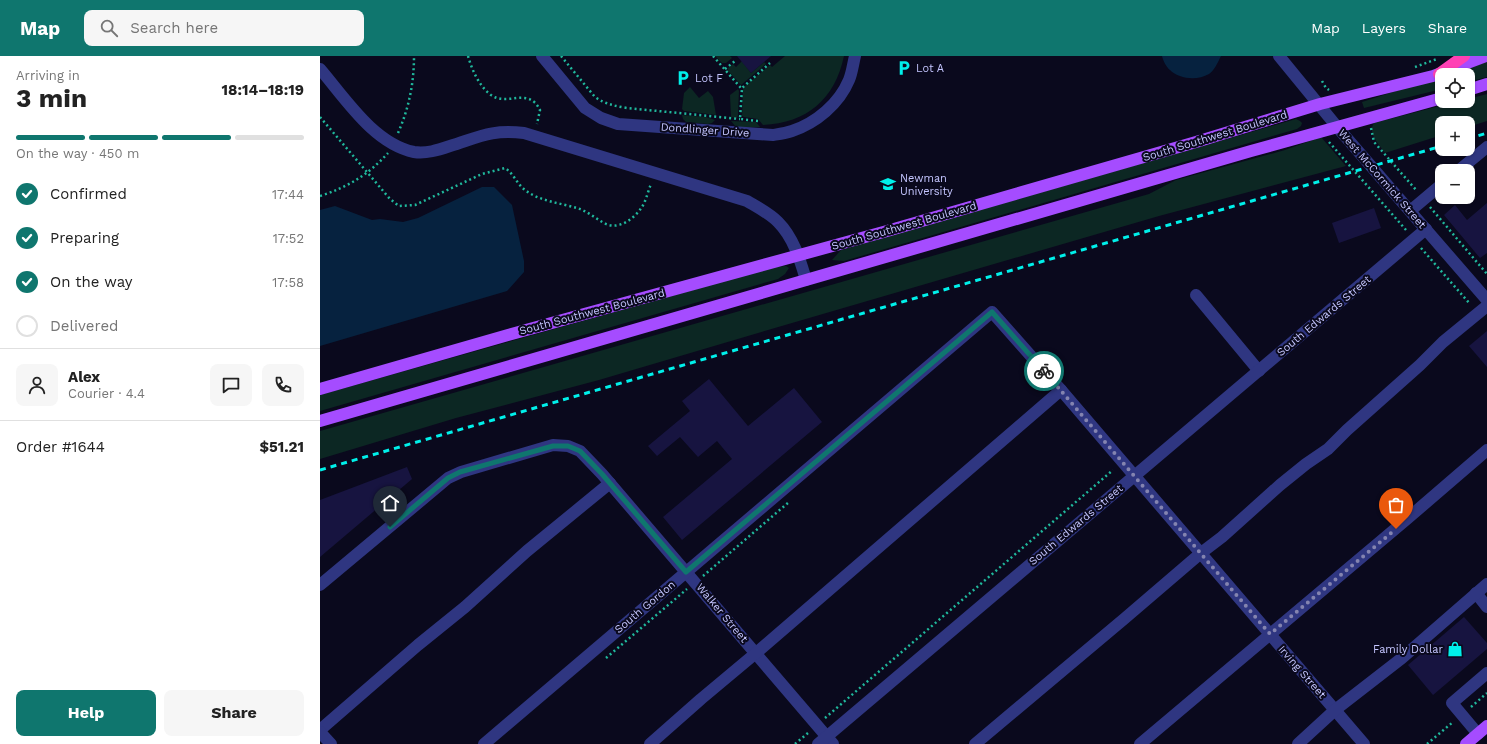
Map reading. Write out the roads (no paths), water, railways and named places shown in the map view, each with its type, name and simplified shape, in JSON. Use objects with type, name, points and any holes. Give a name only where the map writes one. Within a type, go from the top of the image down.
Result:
[{"type":"highway","points":[[1447,68],[1464,56]]},
{"type":"main road","name":"South Southwest Boulevard","points":[[1455,68],[1486,56]]},
{"type":"main road","name":"South Southwest Boulevard","points":[[320,389],[799,255],[1174,148],[1320,104],[1362,95],[1435,75]]},
{"type":"main road","points":[[1475,88],[1487,84]]},
{"type":"main road","name":"South Southwest Boulevard","points":[[320,421],[1243,153],[1338,128],[1435,100]]},
{"type":"main road","points":[[1466,744],[1482,730]]},
{"type":"street","name":"Dondlinger Drive","points":[[542,56],[586,108],[601,118],[612,122],[618,124],[773,135],[791,132],[809,123],[826,111],[841,96],[849,79],[855,56]]},
{"type":"street","name":"West McCormick Street","points":[[1279,56],[1320,104],[1338,128],[1487,300]]},
{"type":"street","points":[[321,73],[371,129],[398,146],[415,152],[433,152],[486,134],[501,131],[524,134],[746,201],[760,208],[778,222],[799,255],[806,280]]},
{"type":"street","points":[[1466,164],[1487,147]]},
{"type":"street","points":[[1410,211],[1435,190]]},
{"type":"street","name":"South Edwards Street","points":[[826,741],[1134,476],[1426,229]]},
{"type":"street","points":[[1196,295],[1259,371]]},
{"type":"street","points":[[975,744],[1200,553],[1222,537],[1285,481],[1328,449],[1389,391],[1420,365],[1487,300]]},
{"type":"street","name":"Irving Street","points":[[988,315],[992,312],[1061,390],[1364,744]]},
{"type":"street","name":"South Gordon","points":[[484,744],[988,315]]},
{"type":"street","points":[[650,744],[700,699],[756,653],[1061,390]]},
{"type":"street","name":"Walker Street","points":[[320,585],[448,478],[460,472],[553,446],[568,446],[580,451],[610,483],[817,725],[826,741]]},
{"type":"street","points":[[1140,744],[1407,520],[1487,450]]},
{"type":"street","points":[[331,744],[320,731],[418,645],[465,607],[527,551],[610,483]]},
{"type":"street","points":[[1298,744],[1336,710],[1402,658],[1487,584]]},
{"type":"street","points":[[1476,593],[1487,607]]},
{"type":"street","points":[[1482,730],[1452,703],[1487,673]]},
{"type":"water","points":[[1162,56],[1221,56],[1211,73],[1199,78],[1188,78],[1174,73],[1167,67]]},
{"type":"water","points":[[482,187],[494,187],[512,205],[524,261],[524,272],[507,291],[320,346],[320,210],[335,206],[372,220],[380,219],[403,222],[418,218]]},
{"type":"railway","points":[[1475,137],[1487,133]]},
{"type":"railway","points":[[320,470],[1435,148]]},
{"type":"place","name":"Lot A","points":[[904,68]]},
{"type":"place","name":"Lot F","points":[[683,78]]},
{"type":"place","name":"Newman University","points":[[888,184]]},
{"type":"place","name":"Family Dollar","points":[[1455,649]]}]
